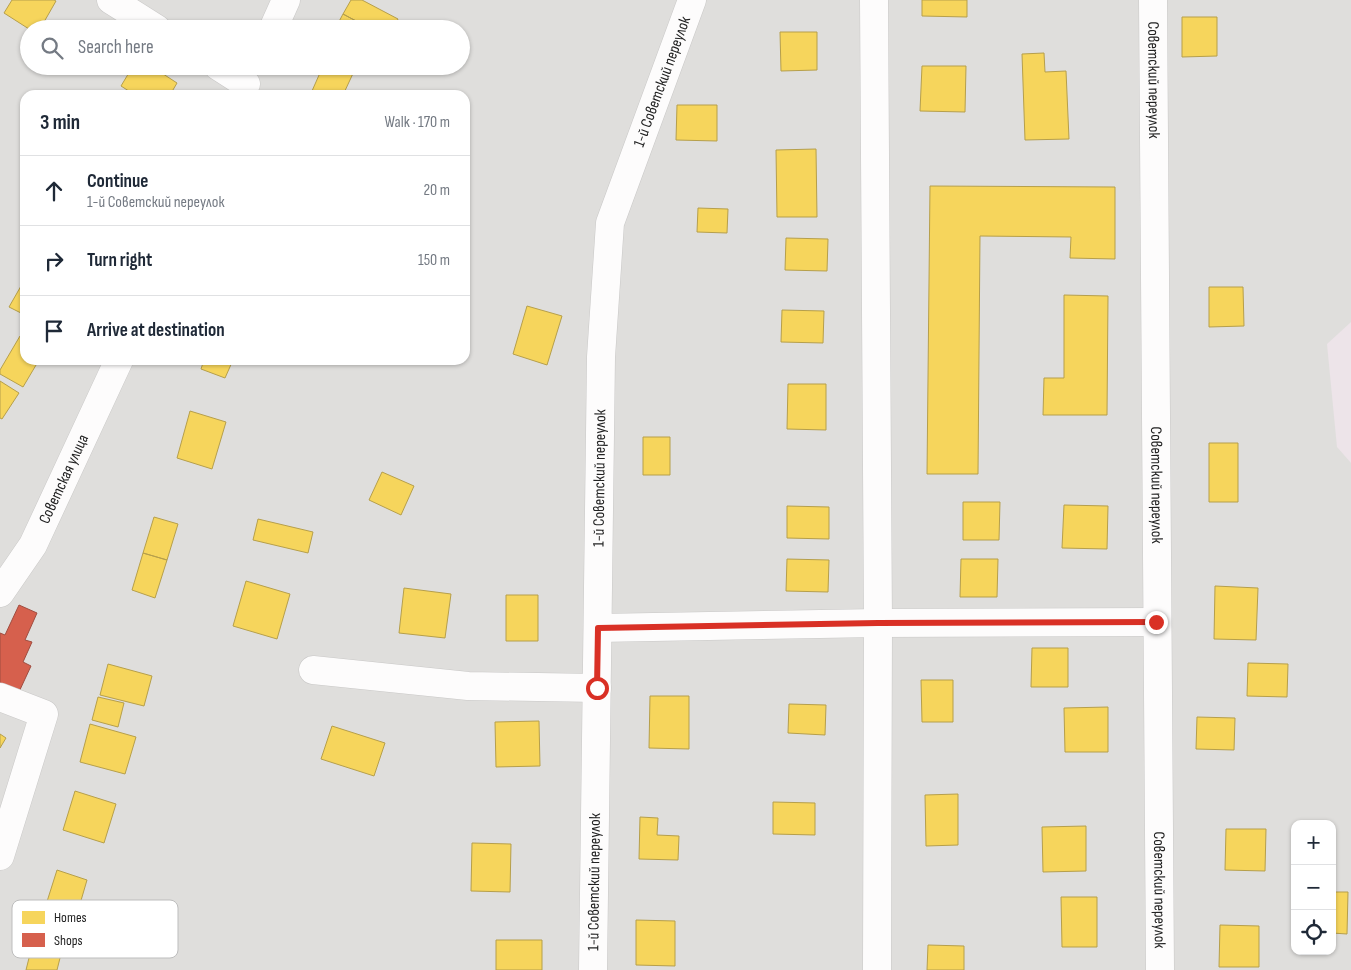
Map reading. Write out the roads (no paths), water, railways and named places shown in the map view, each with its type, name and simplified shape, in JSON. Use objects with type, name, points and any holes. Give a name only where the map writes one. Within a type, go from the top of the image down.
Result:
[{"type":"street","points":[[111,0],[143,20]]},
{"type":"street","points":[[276,20],[286,0]]},
{"type":"street","name":"1-й Советский переулок","points":[[593,970],[601,357],[610,223],[692,0]]},
{"type":"street","points":[[874,0],[878,623],[877,970]]},
{"type":"street","name":"Советский переулок","points":[[1153,0],[1160,970]]},
{"type":"street","points":[[234,75],[247,82]]},
{"type":"street","name":"Советская улица","points":[[0,593],[33,545],[117,365]]},
{"type":"street","points":[[598,628],[878,623],[1156,622]]},
{"type":"street","points":[[313,670],[468,686],[597,688]]},
{"type":"street","points":[[0,697],[44,714],[0,856]]}]
